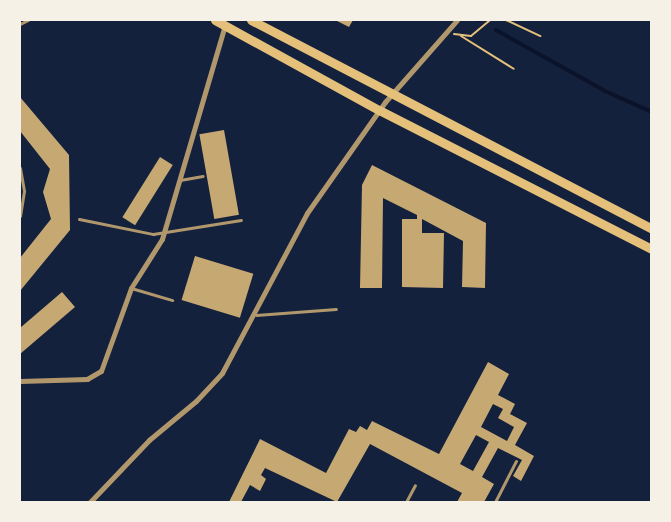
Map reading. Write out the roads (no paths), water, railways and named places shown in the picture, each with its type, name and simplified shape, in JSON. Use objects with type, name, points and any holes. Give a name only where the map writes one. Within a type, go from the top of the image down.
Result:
[{"type":"main road","points":[[215,20],[380,110],[651,249]]},
{"type":"main road","points":[[252,20],[263,22],[391,96],[651,229]]},
{"type":"street","points":[[90,502],[148,440],[210,388],[256,315],[307,213],[380,110],[457,20]]},
{"type":"street","points":[[20,381],[87,379],[101,371],[131,288],[164,232],[225,25]]},
{"type":"lane","points":[[20,24],[28,20]]},
{"type":"lane","points":[[20,168],[24,191],[20,216]]},
{"type":"lane","points":[[180,180],[204,176]]},
{"type":"lane","points":[[79,219],[153,234],[241,220]]},
{"type":"lane","points":[[131,288],[172,300]]},
{"type":"lane","points":[[256,315],[336,309]]},
{"type":"lane","points":[[495,502],[516,461]]},
{"type":"lane","points":[[406,502],[415,485]]},
{"type":"waterway","points":[[496,30],[605,91],[652,112]]}]
